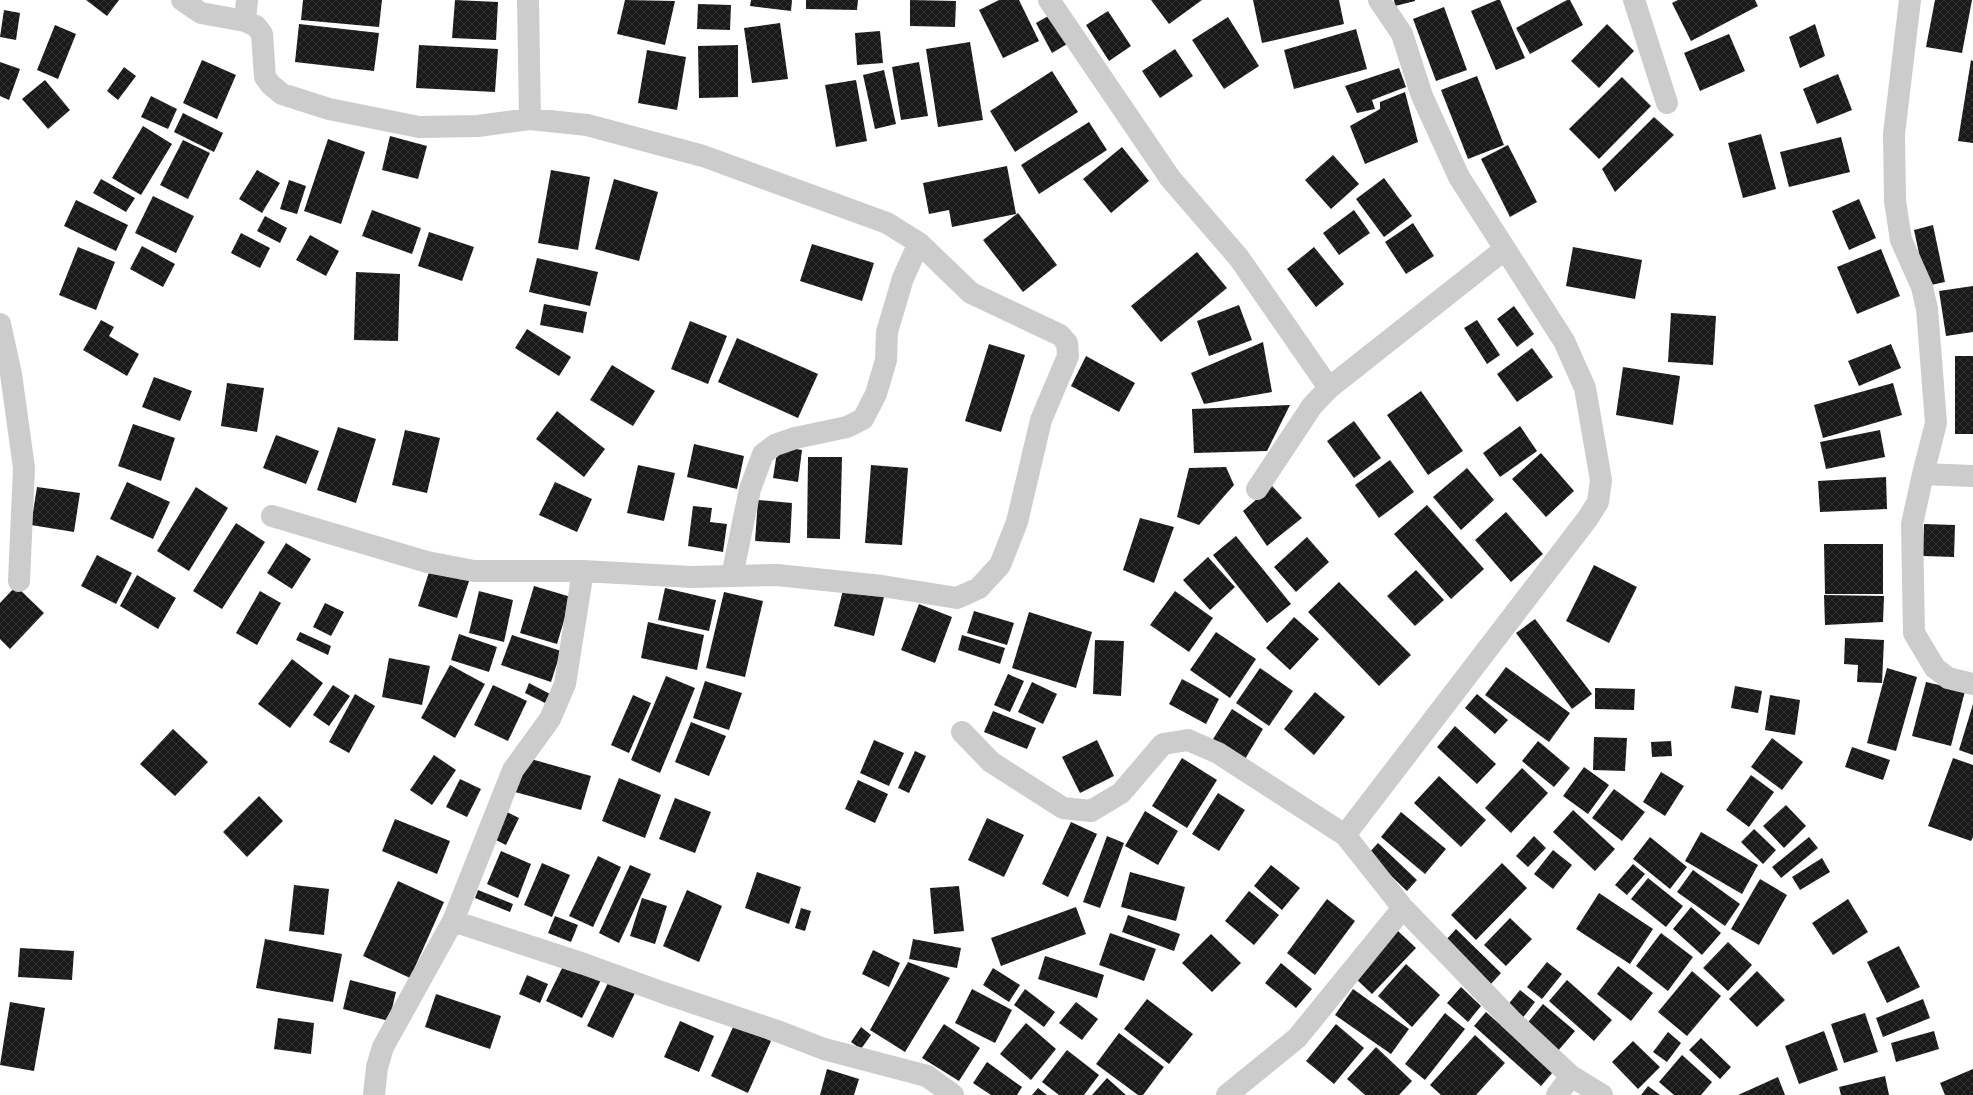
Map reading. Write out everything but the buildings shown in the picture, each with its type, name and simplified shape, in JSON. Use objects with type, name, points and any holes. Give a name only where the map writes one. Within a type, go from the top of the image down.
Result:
[{"type":"street","points":[[182,0],[200,13],[246,10],[262,34],[265,78],[282,94],[329,108],[419,127],[478,126],[530,119],[586,125],[703,156],[887,223],[919,243],[971,293],[1060,335],[1067,343],[1068,356],[1041,420],[1017,522],[1000,565],[979,588],[957,598],[882,586],[777,575],[692,577],[583,571],[474,571],[427,562],[272,516]]},
{"type":"street","points":[[528,0],[530,119]]},
{"type":"street","points":[[1049,0],[1170,178],[1239,258],[1329,388]]},
{"type":"street","points":[[1345,835],[1572,540],[1598,502],[1601,480],[1585,388],[1564,341],[1459,177],[1422,96],[1402,34],[1379,0]]},
{"type":"street","points":[[1634,0],[1667,103]]},
{"type":"street","points":[[1910,0],[1894,134],[1895,201],[1901,240],[1922,287],[1927,309],[1936,423],[1912,524],[1914,633],[1935,668],[1948,678],[1973,684]]},
{"type":"street","points":[[732,576],[750,489],[763,454],[775,445],[795,438],[847,427],[863,419],[876,394],[886,360],[887,332],[903,278],[919,243]]},
{"type":"street","points":[[1257,489],[1312,406],[1329,388],[1505,249]]},
{"type":"street","points":[[0,324],[10,374],[24,468],[20,581]]},
{"type":"street","points":[[1923,474],[1973,476]]},
{"type":"street","points":[[374,1095],[377,1067],[383,1047],[453,921],[513,770],[550,719],[565,684],[583,571]]},
{"type":"street","points":[[962,732],[991,762],[1063,808],[1091,811],[1121,794],[1163,744],[1188,740],[1218,753],[1345,835],[1403,908],[1511,1020],[1571,1076],[1602,1095]]},
{"type":"street","points":[[1227,1095],[1298,1038],[1403,908]]},
{"type":"street","points":[[453,921],[584,964],[780,1032],[824,1050],[927,1076],[953,1095]]},
{"type":"street","points":[[1557,1095],[1571,1076]]}]
